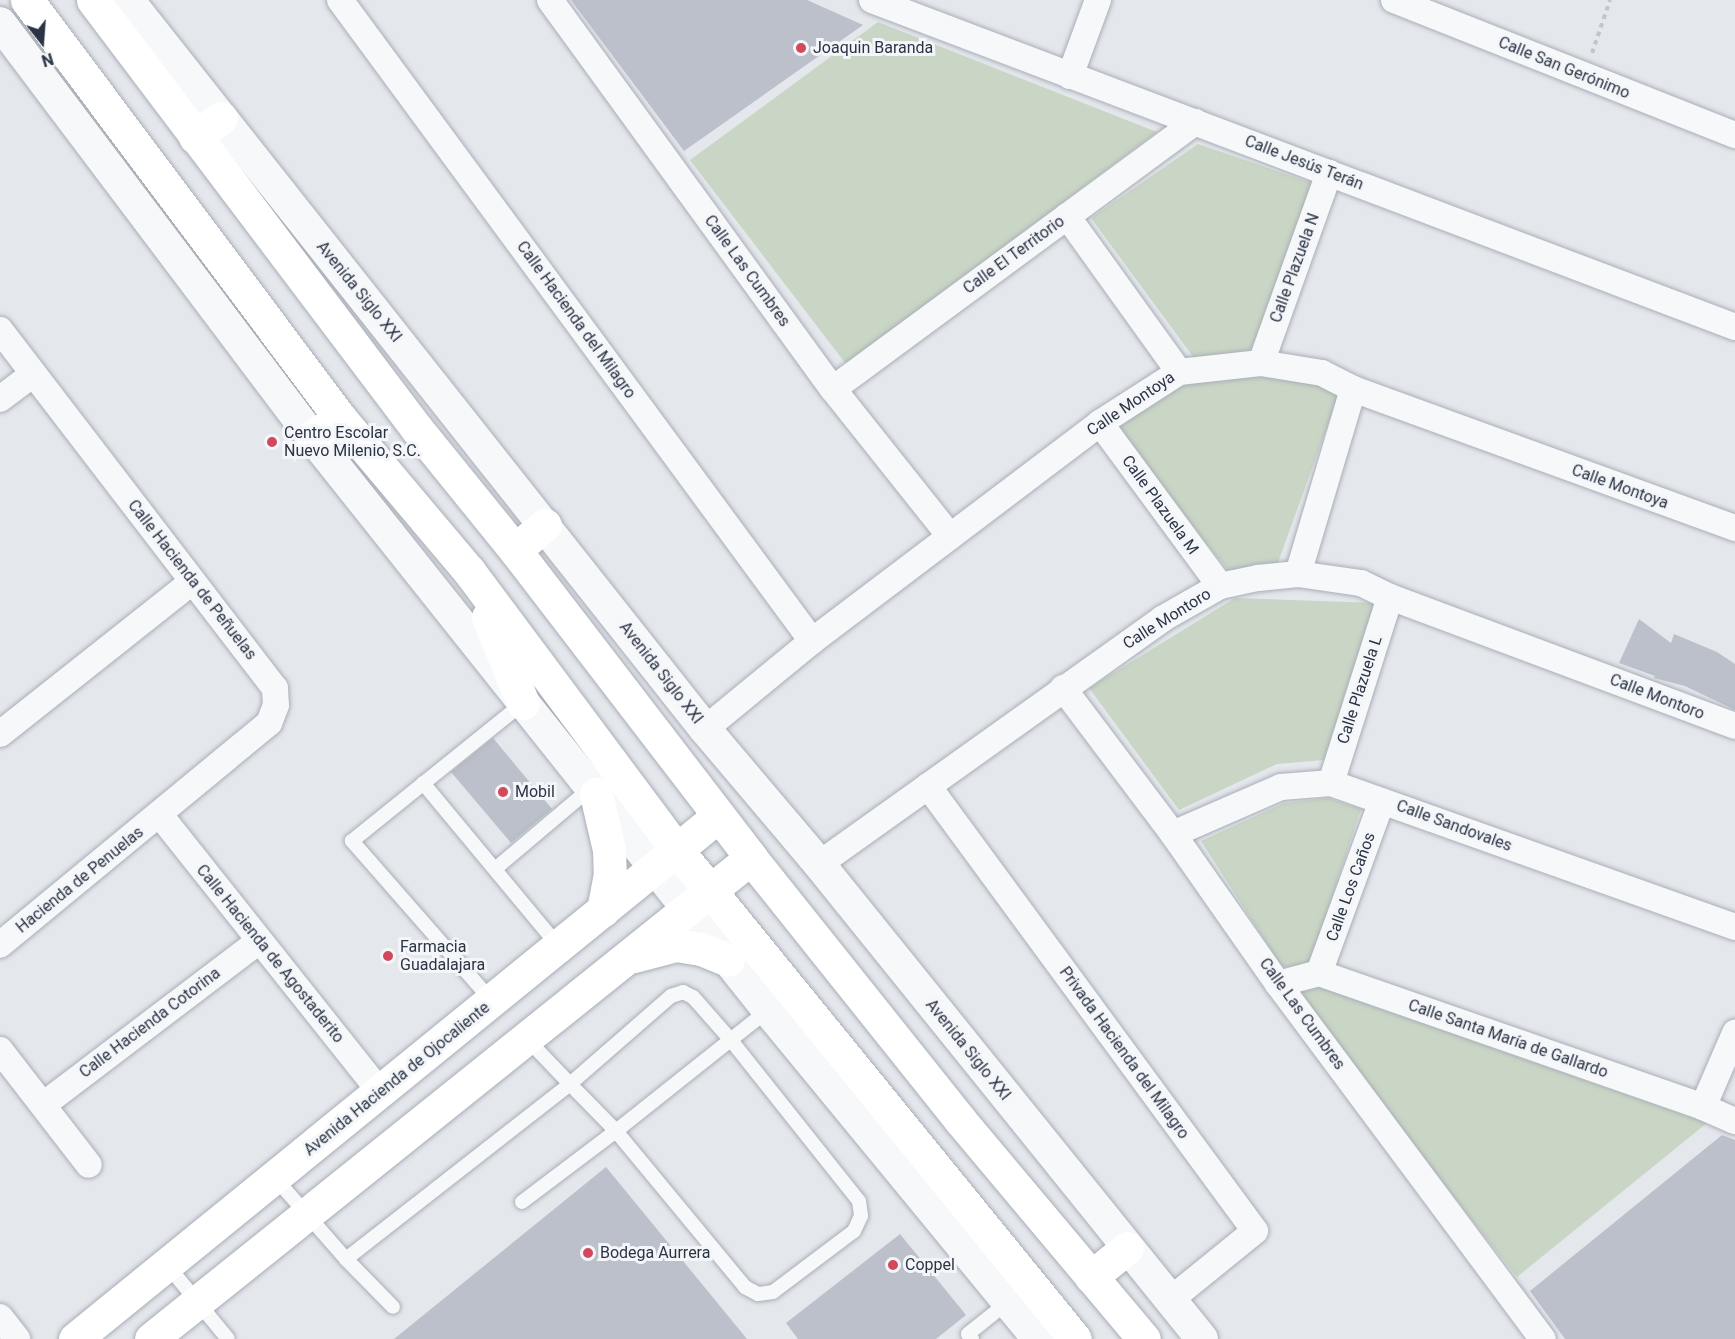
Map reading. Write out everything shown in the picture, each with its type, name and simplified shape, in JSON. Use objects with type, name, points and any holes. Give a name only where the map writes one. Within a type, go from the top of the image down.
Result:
[{"type":"main road","points":[[27,0],[340,418],[469,571],[666,859],[1075,1339]]},
{"type":"main road","name":"Avenida Siglo XXI","points":[[93,0],[208,127],[417,429],[515,550],[718,816],[960,1120],[1144,1339]]},
{"type":"main road","points":[[312,437],[340,418]]},
{"type":"main road","points":[[515,550],[545,525]]},
{"type":"main road","points":[[469,571],[523,702]]},
{"type":"main road","points":[[594,791],[609,850],[610,874],[603,910]]},
{"type":"main road","name":"Avenida Hacienda de Ojocaliente","points":[[75,1339],[381,1093],[718,816]]},
{"type":"main road","points":[[151,1339],[751,858]]},
{"type":"main road","points":[[621,961],[676,945],[700,949],[728,960]]},
{"type":"main road","points":[[1091,1277],[1127,1248]]},
{"type":"street","name":"Avenida Siglo XXI","points":[[128,0],[208,127],[545,525],[705,729],[819,864],[1202,1339]]},
{"type":"street","name":"Calle Hacienda del Milagro","points":[[340,0],[812,641]]},
{"type":"street","name":"Calle Las Cumbres","points":[[550,0],[833,389],[950,536]]},
{"type":"street","name":"Calle Jesús Terán","points":[[872,0],[1735,327]]},
{"type":"street","points":[[1070,76],[1098,0]]},
{"type":"street","name":"Calle San Gerónimo","points":[[1394,0],[1735,135]]},
{"type":"street","points":[[0,23],[312,437],[523,702],[594,791],[666,859]]},
{"type":"street","name":"Calle El Territorio","points":[[833,389],[1195,122]]},
{"type":"street","name":"Calle Plazuela N","points":[[1261,363],[1329,173]]},
{"type":"street","points":[[1066,216],[1179,372]]},
{"type":"street","name":"Calle Hacienda de Peñuelas","points":[[0,330],[275,688],[276,705],[269,723],[160,815]]},
{"type":"street","name":"Calle Montoya","points":[[705,729],[812,641],[1100,423],[1179,372],[1261,363],[1322,373],[1353,389],[1735,528]]},
{"type":"street","points":[[0,399],[33,374]]},
{"type":"street","points":[[1298,574],[1353,389]]},
{"type":"street","name":"Calle Plazuela M","points":[[1100,423],[1220,586]]},
{"type":"street","name":"Calle Montoro","points":[[819,864],[1162,619],[1220,586],[1258,578],[1298,574],[1361,583],[1390,597],[1735,726]]},
{"type":"street","points":[[0,734],[192,582]]},
{"type":"street","name":"Calle Plazuela L","points":[[1331,783],[1390,597]]},
{"type":"street","name":"Calle Las Cumbres","points":[[1063,688],[1173,834],[1278,984],[1543,1339]]},
{"type":"street","name":"Calle Sandovales","points":[[1173,834],[1281,787],[1331,783],[1735,927]]},
{"type":"street","name":"Privada Hacienda del Milagro","points":[[928,786],[1255,1231],[1169,1300]]},
{"type":"street","name":"Calle Los Caños","points":[[1319,973],[1382,801]]},
{"type":"street","name":"Calle Hacienda de Agostaderito","points":[[160,815],[258,942],[381,1093]]},
{"type":"street","name":"Hacienda de Penuelas","points":[[0,945],[160,815]]},
{"type":"street","points":[[699,899],[728,960],[1038,1339]]},
{"type":"street","name":"Calle Hacienda Cotorina","points":[[43,1105],[258,942]]},
{"type":"street","points":[[1278,984],[1319,973]]},
{"type":"street","name":"Calle Santa María de Gallardo","points":[[1319,973],[1703,1107],[1735,1121]]},
{"type":"street","points":[[1703,1107],[1735,1033]]},
{"type":"street","points":[[0,1050],[89,1165]]},
{"type":"street","points":[[0,1317],[17,1339]]},
{"type":"lane","points":[[492,1001],[352,841],[523,702]]},
{"type":"lane","points":[[423,783],[559,947]]},
{"type":"lane","points":[[495,869],[594,791]]},
{"type":"lane","points":[[346,1259],[570,1084],[671,996],[683,993],[693,997],[730,1039],[859,1201],[861,1216],[854,1231],[772,1292],[758,1294],[745,1287],[616,1131],[570,1084],[526,1038]]},
{"type":"lane","points":[[522,1202],[616,1131],[768,1010]]},
{"type":"lane","points":[[275,1178],[346,1259],[393,1307]]},
{"type":"lane","points":[[168,1266],[228,1339]]},
{"type":"lane","points":[[972,1339],[968,1334],[1008,1302]]},
{"type":"path","points":[[1584,76],[1610,0]]},
{"type":"green space","points":[[878,22],[1157,132],[846,364],[690,160]]},
{"type":"green space","points":[[1198,144],[1312,183],[1251,351],[1194,358],[1091,218]]},
{"type":"green space","points":[[1251,376],[1314,383],[1338,397],[1276,568],[1228,570],[1111,425],[1175,386]]},
{"type":"green space","points":[[1235,598],[1375,603],[1324,760],[1277,764],[1179,810],[1089,688]]},
{"type":"green space","points":[[1328,798],[1361,809],[1310,965],[1282,967],[1201,841],[1284,803]]},
{"type":"green space","points":[[1319,987],[1707,1123],[1517,1277],[1294,994]]},
{"type":"building","points":[[571,0],[807,0],[863,25],[684,151]]},
{"type":"building","points":[[1639,619],[1671,643],[1674,634],[1717,652],[1735,664],[1735,710],[1685,686],[1654,678],[1655,676],[1619,663]]},
{"type":"building","name":"Mobil","points":[[493,738],[552,809],[511,843],[451,772]]},
{"type":"building","points":[[1722,1135],[1735,1140],[1735,1339],[1565,1339],[1530,1291]]},
{"type":"building","name":"Bodega Aurrera","points":[[606,1167],[747,1339],[394,1339]]},
{"type":"building","name":"Coppel","points":[[900,1234],[966,1315],[936,1339],[798,1339],[786,1323]]},
{"type":"place","name":"Joaquin Baranda","points":[[801,48]]},
{"type":"place","name":"Centro Escolar Nuevo Milenio, S.C.","points":[[272,442]]},
{"type":"place","name":"Mobil","points":[[503,792]]},
{"type":"place","name":"Farmacia Guadalajara","points":[[388,956]]},
{"type":"place","name":"Bodega Aurrera","points":[[588,1253]]},
{"type":"place","name":"Coppel","points":[[893,1265]]}]
